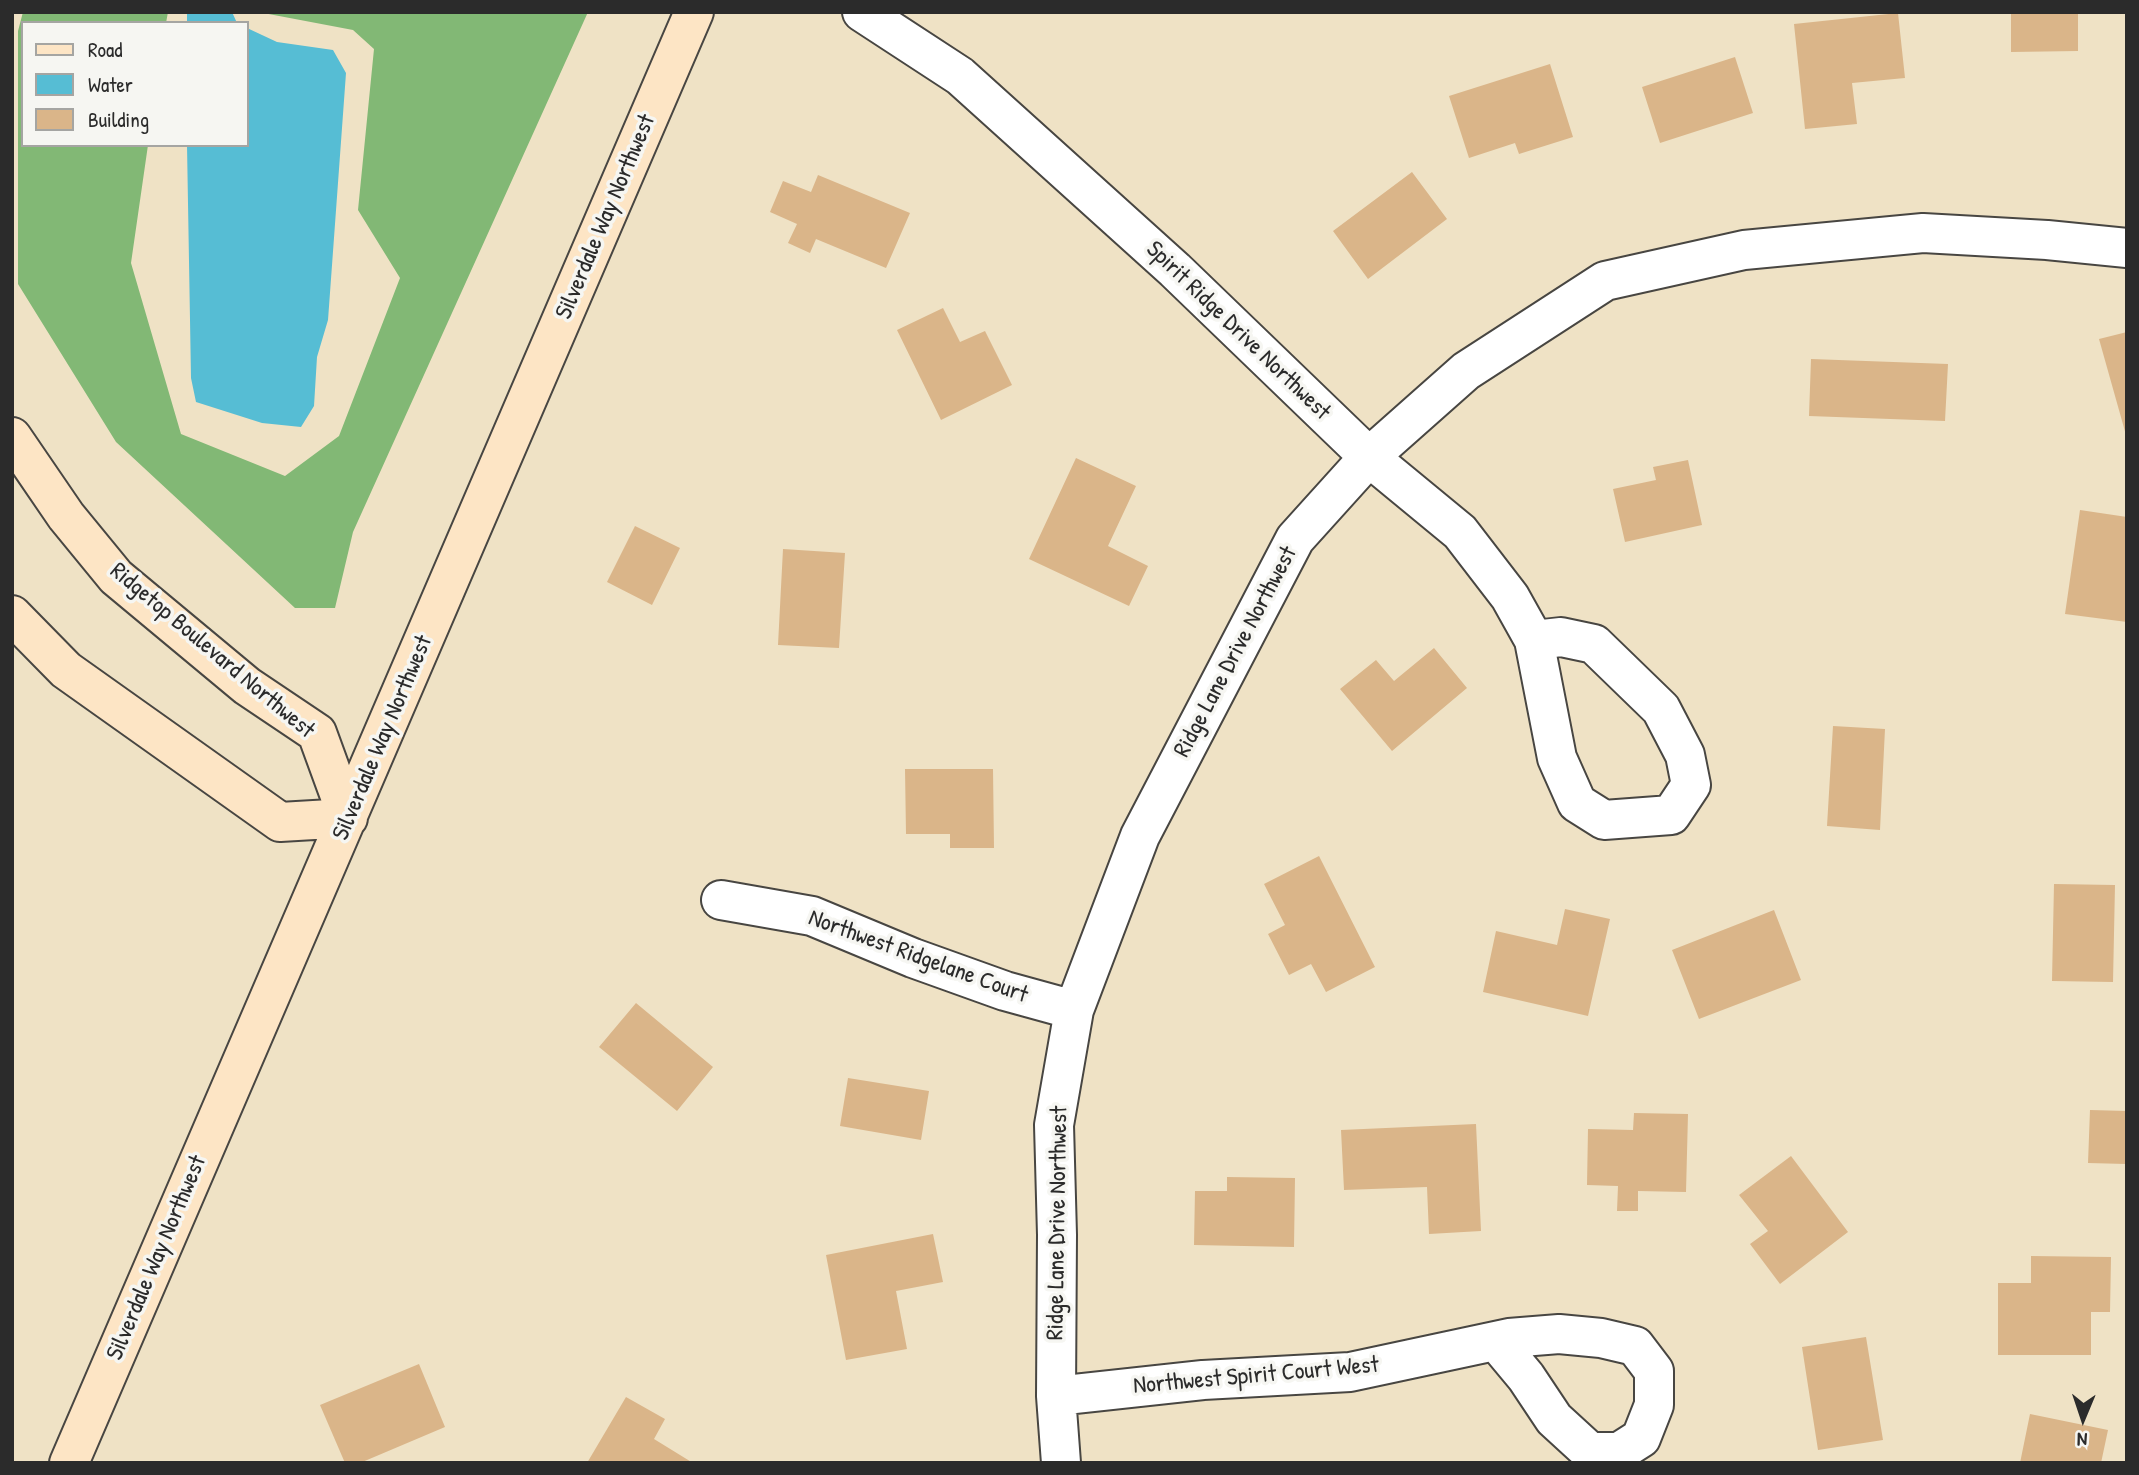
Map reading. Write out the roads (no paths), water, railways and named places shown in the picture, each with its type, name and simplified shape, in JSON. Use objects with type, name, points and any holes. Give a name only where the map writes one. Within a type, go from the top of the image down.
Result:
[{"type":"main road","name":"Silverdale Way Northwest","points":[[69,1463],[694,12]]},
{"type":"main road","name":"Ridgetop Boulevard Northwest","points":[[12,437],[66,516],[116,577],[247,686],[317,733],[348,818]]},
{"type":"main road","points":[[12,615],[66,670],[281,822],[348,818]]},
{"type":"street","name":"Spirit Ridge Drive Northwest","points":[[862,12],[960,76],[1175,271],[1369,457],[1460,532],[1510,597],[1534,640],[1557,758],[1577,803],[1604,820],[1671,815],[1691,785],[1685,755],[1661,709],[1594,644],[1561,637],[1534,640]]},
{"type":"street","name":"Ridge Lane Drive Northwest","points":[[1061,1463],[1056,1396],[1057,1235],[1054,1125],[1074,1010],[1140,836],[1295,539],[1369,457],[1466,371],[1605,281],[1744,250],[1923,233],[2047,240],[2127,248]]},
{"type":"street","name":"Northwest Ridgelane Court","points":[[721,900],[813,916],[913,958],[1005,991],[1074,1010]]},
{"type":"street","name":"Northwest Spirit Court West","points":[[1056,1396],[1203,1380],[1350,1372],[1496,1341]]},
{"type":"water","points":[[187,12],[232,12],[236,21],[187,21]]},
{"type":"water","points":[[248,28],[277,42],[333,50],[346,73],[328,320],[317,357],[314,406],[301,427],[262,423],[196,402],[191,378],[187,147],[248,147]]}]
